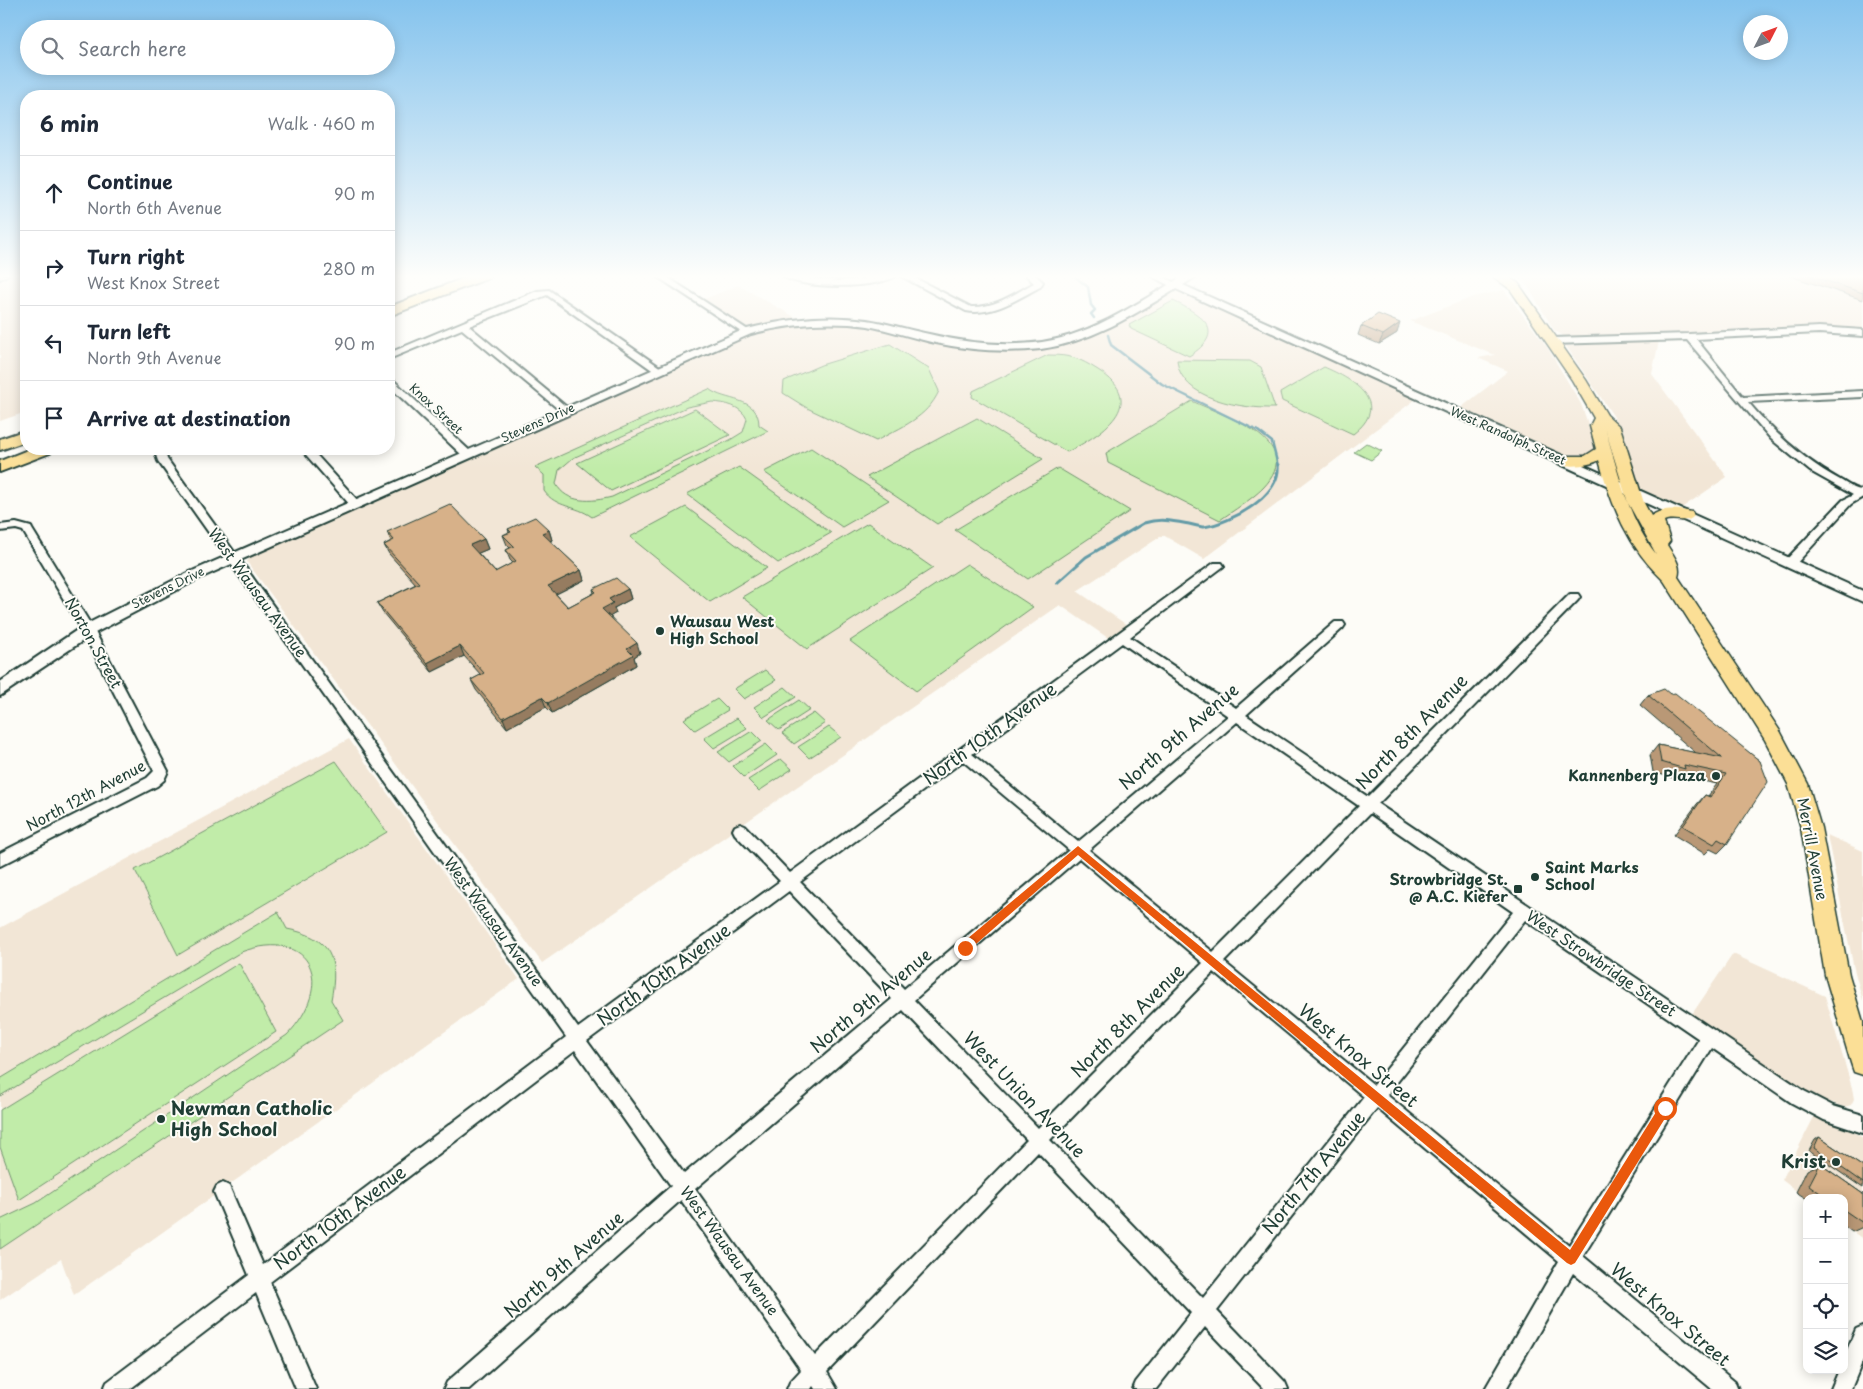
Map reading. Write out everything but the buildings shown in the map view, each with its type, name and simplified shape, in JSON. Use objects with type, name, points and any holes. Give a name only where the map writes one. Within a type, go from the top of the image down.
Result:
[{"type":"highway","points":[[0,436],[20,430]]},
{"type":"highway","points":[[0,445],[20,437]]},
{"type":"highway","points":[[0,461],[20,454]]},
{"type":"highway","points":[[0,467],[29,455]]},
{"type":"main road","name":"Merrill Avenue","points":[[1552,340],[1601,418],[1612,426],[1615,432],[1633,492],[1672,568],[1670,577]]},
{"type":"main road","name":"Merrill Avenue","points":[[1601,418],[1597,425],[1618,501],[1650,558],[1670,577],[1773,736],[1798,784],[1811,828],[1837,975],[1863,1064]]},
{"type":"main road","points":[[1561,460],[1588,461],[1604,450]]},
{"type":"main road","points":[[1662,549],[1656,520],[1661,516],[1671,514],[1686,516]]},
{"type":"street","points":[[395,353],[427,340]]},
{"type":"street","points":[[480,340],[566,410]]},
{"type":"street","points":[[616,340],[658,370]]},
{"type":"street","name":"Stevens Drive","points":[[0,690],[88,630],[157,593],[566,410],[729,340]]},
{"type":"street","name":"Stevens Drive","points":[[940,340],[953,343],[1005,348],[1066,340]]},
{"type":"street","name":"West Randolph Street","points":[[1296,340],[1863,597]]},
{"type":"street","points":[[1552,340],[1560,340]]},
{"type":"street","points":[[1691,340],[1772,435],[1798,459],[1832,481],[1862,494]]},
{"type":"street","name":"Knox Street","points":[[395,387],[467,454]]},
{"type":"street","points":[[1741,400],[1863,394]]},
{"type":"street","name":"West Wausau Avenue","points":[[164,455],[232,558],[828,1389]]},
{"type":"street","points":[[311,455],[356,504]]},
{"type":"street","points":[[1790,563],[1847,502],[1862,494]]},
{"type":"street","name":"Norton Street","points":[[5,527],[26,529],[88,630],[160,768],[160,775]]},
{"type":"street","name":"North 10th Avenue","points":[[114,1389],[577,1039],[1218,566]]},
{"type":"street","name":"North 8th Avenue","points":[[797,1389],[1213,962],[1574,597]]},
{"type":"street","name":"North 9th Avenue","points":[[454,1389],[683,1187],[1237,715],[1339,624]]},
{"type":"street","name":"West Strowbridge Street","points":[[1122,637],[1806,1102],[1830,1114],[1863,1124]]},
{"type":"street","name":"West Knox Street","points":[[962,754],[1728,1389]]},
{"type":"street","name":"North 12th Avenue","points":[[0,860],[152,782],[160,775]]},
{"type":"street","name":"West Union Avenue","points":[[740,830],[1278,1389]]},
{"type":"street","name":"North 7th Avenue","points":[[1143,1389],[1523,911]]},
{"type":"street","points":[[1495,1389],[1571,1259],[1709,1037]]},
{"type":"street","points":[[223,1192],[306,1389]]},
{"type":"street","points":[[1841,1389],[1863,1336]]},
{"type":"shaded area","points":[[0,340],[20,340],[20,414],[0,421]]},
{"type":"shaded area","name":"Wausau West High School","points":[[740,340],[925,340],[957,348],[993,352],[1028,350],[1067,344],[1080,340],[1287,340],[1416,399],[1204,559],[1163,535],[1077,591],[1127,625],[1108,638],[1060,605],[542,963],[247,562],[251,555],[313,526],[318,526]]},
{"type":"shaded area","points":[[1457,340],[1542,340],[1581,404],[1597,449],[1590,458],[1563,457],[1458,410],[1508,371],[1478,358],[1495,355]]},
{"type":"shaded area","points":[[1659,341],[1652,374],[1727,477],[1680,509],[1640,489],[1627,447],[1614,417],[1566,346]]},
{"type":"shaded area","name":"Newman Catholic High School","points":[[349,739],[519,979],[74,1295],[61,1259],[0,1300],[0,928]]},
{"type":"shaded area","points":[[1827,835],[1863,851],[1863,1001],[1854,969]]},
{"type":"shaded area","points":[[1733,954],[1825,996],[1852,1088],[1854,1099],[1851,1105],[1844,1107],[1802,1089],[1692,1014]]},
{"type":"shaded area","points":[[1814,1117],[1851,1130],[1863,1138],[1863,1239],[1848,1229],[1848,1194],[1803,1194],[1803,1196],[1782,1180]]},
{"type":"green space","points":[[1154,340],[1206,340],[1201,347],[1189,356]]},
{"type":"green space","points":[[890,344],[929,369],[939,391],[928,408],[920,415],[876,441],[807,408],[783,393],[784,381],[821,365]]},
{"type":"green space","points":[[1048,355],[1074,358],[1098,370],[1113,382],[1120,394],[1120,406],[1115,417],[1106,427],[1094,437],[1067,452],[972,397],[973,391]]},
{"type":"green space","points":[[1177,360],[1250,361],[1261,367],[1275,408],[1247,407],[1231,404],[1201,393],[1189,385],[1181,374]]},
{"type":"green space","points":[[1324,367],[1336,372],[1357,386],[1365,394],[1369,403],[1369,413],[1364,423],[1353,434],[1282,401],[1280,393]]},
{"type":"green space","points":[[709,389],[715,393],[747,404],[757,416],[759,425],[768,431],[592,517],[579,510],[560,504],[549,497],[544,491],[544,475],[535,467]],"holes":[[[712,402],[728,404],[741,411],[747,419],[743,432],[612,497],[581,500],[567,495],[556,484],[559,470],[573,458],[687,407]]]},
{"type":"green space","points":[[1192,401],[1223,414],[1256,433],[1269,444],[1276,457],[1274,471],[1263,488],[1220,520],[1108,463],[1106,453]]},
{"type":"green space","points":[[695,409],[730,435],[611,491],[577,463]]},
{"type":"green space","points":[[977,418],[1043,459],[937,524],[867,477]]},
{"type":"green space","points":[[1366,443],[1382,451],[1371,460],[1354,452]]},
{"type":"green space","points":[[811,448],[889,500],[842,527],[764,472]]},
{"type":"green space","points":[[739,467],[831,533],[778,563],[687,494]]},
{"type":"green space","points":[[1058,468],[1130,511],[1028,579],[955,530]]},
{"type":"green space","points":[[686,507],[767,568],[710,602],[630,537]]},
{"type":"green space","points":[[868,523],[933,568],[807,649],[742,597]]},
{"type":"green space","points":[[967,564],[1033,607],[916,691],[850,641]]},
{"type":"green space","points":[[765,670],[776,680],[744,699],[734,689]]},
{"type":"green space","points":[[785,687],[796,697],[764,717],[754,707]]},
{"type":"green space","points":[[717,699],[728,710],[695,730],[684,719]]},
{"type":"green space","points":[[799,700],[810,710],[779,730],[768,720]]},
{"type":"green space","points":[[814,713],[825,723],[794,744],[782,733]]},
{"type":"green space","points":[[737,718],[747,728],[714,748],[704,738]]},
{"type":"green space","points":[[829,727],[841,737],[809,758],[798,747]]},
{"type":"green space","points":[[752,731],[762,741],[729,762],[718,752]]},
{"type":"green space","points":[[766,744],[777,755],[744,777],[733,766]]},
{"type":"green space","points":[[781,759],[792,769],[759,791],[748,780]]},
{"type":"green space","points":[[336,761],[387,832],[178,955],[135,870]]},
{"type":"green space","points":[[278,912],[287,929],[314,938],[328,952],[334,973],[331,1000],[343,1020],[0,1249],[0,1220],[36,1203],[287,1035],[302,1016],[310,998],[313,980],[309,965],[300,954],[286,947],[266,946],[241,952],[0,1096],[0,1079]]},
{"type":"green space","points":[[239,963],[276,1032],[19,1200],[0,1147],[0,1110]]},
{"type":"waterway","points":[[1109,340],[1111,345],[1162,384],[1258,431],[1272,442],[1278,466]]},
{"type":"waterway","points":[[1057,583],[1086,557],[1144,523],[1166,520],[1204,527],[1240,514],[1263,497],[1272,487],[1277,476],[1278,466]]},
{"type":"place","name":"Wausau West High School","points":[[660,631]]},
{"type":"place","name":"Kannenberg Plaza","points":[[1716,776]]},
{"type":"place","name":"Saint Marks School","points":[[1535,877]]},
{"type":"place","name":"Strowbridge St. @ A.C. Kiefer","points":[[1518,889]]},
{"type":"place","name":"Newman Catholic High School","points":[[161,1119]]},
{"type":"place","name":"Krist","points":[[1836,1162]]},
{"type":"route","points":[[965,948],[1078,850],[1571,1259],[1582,1238],[1665,1108]]}]
